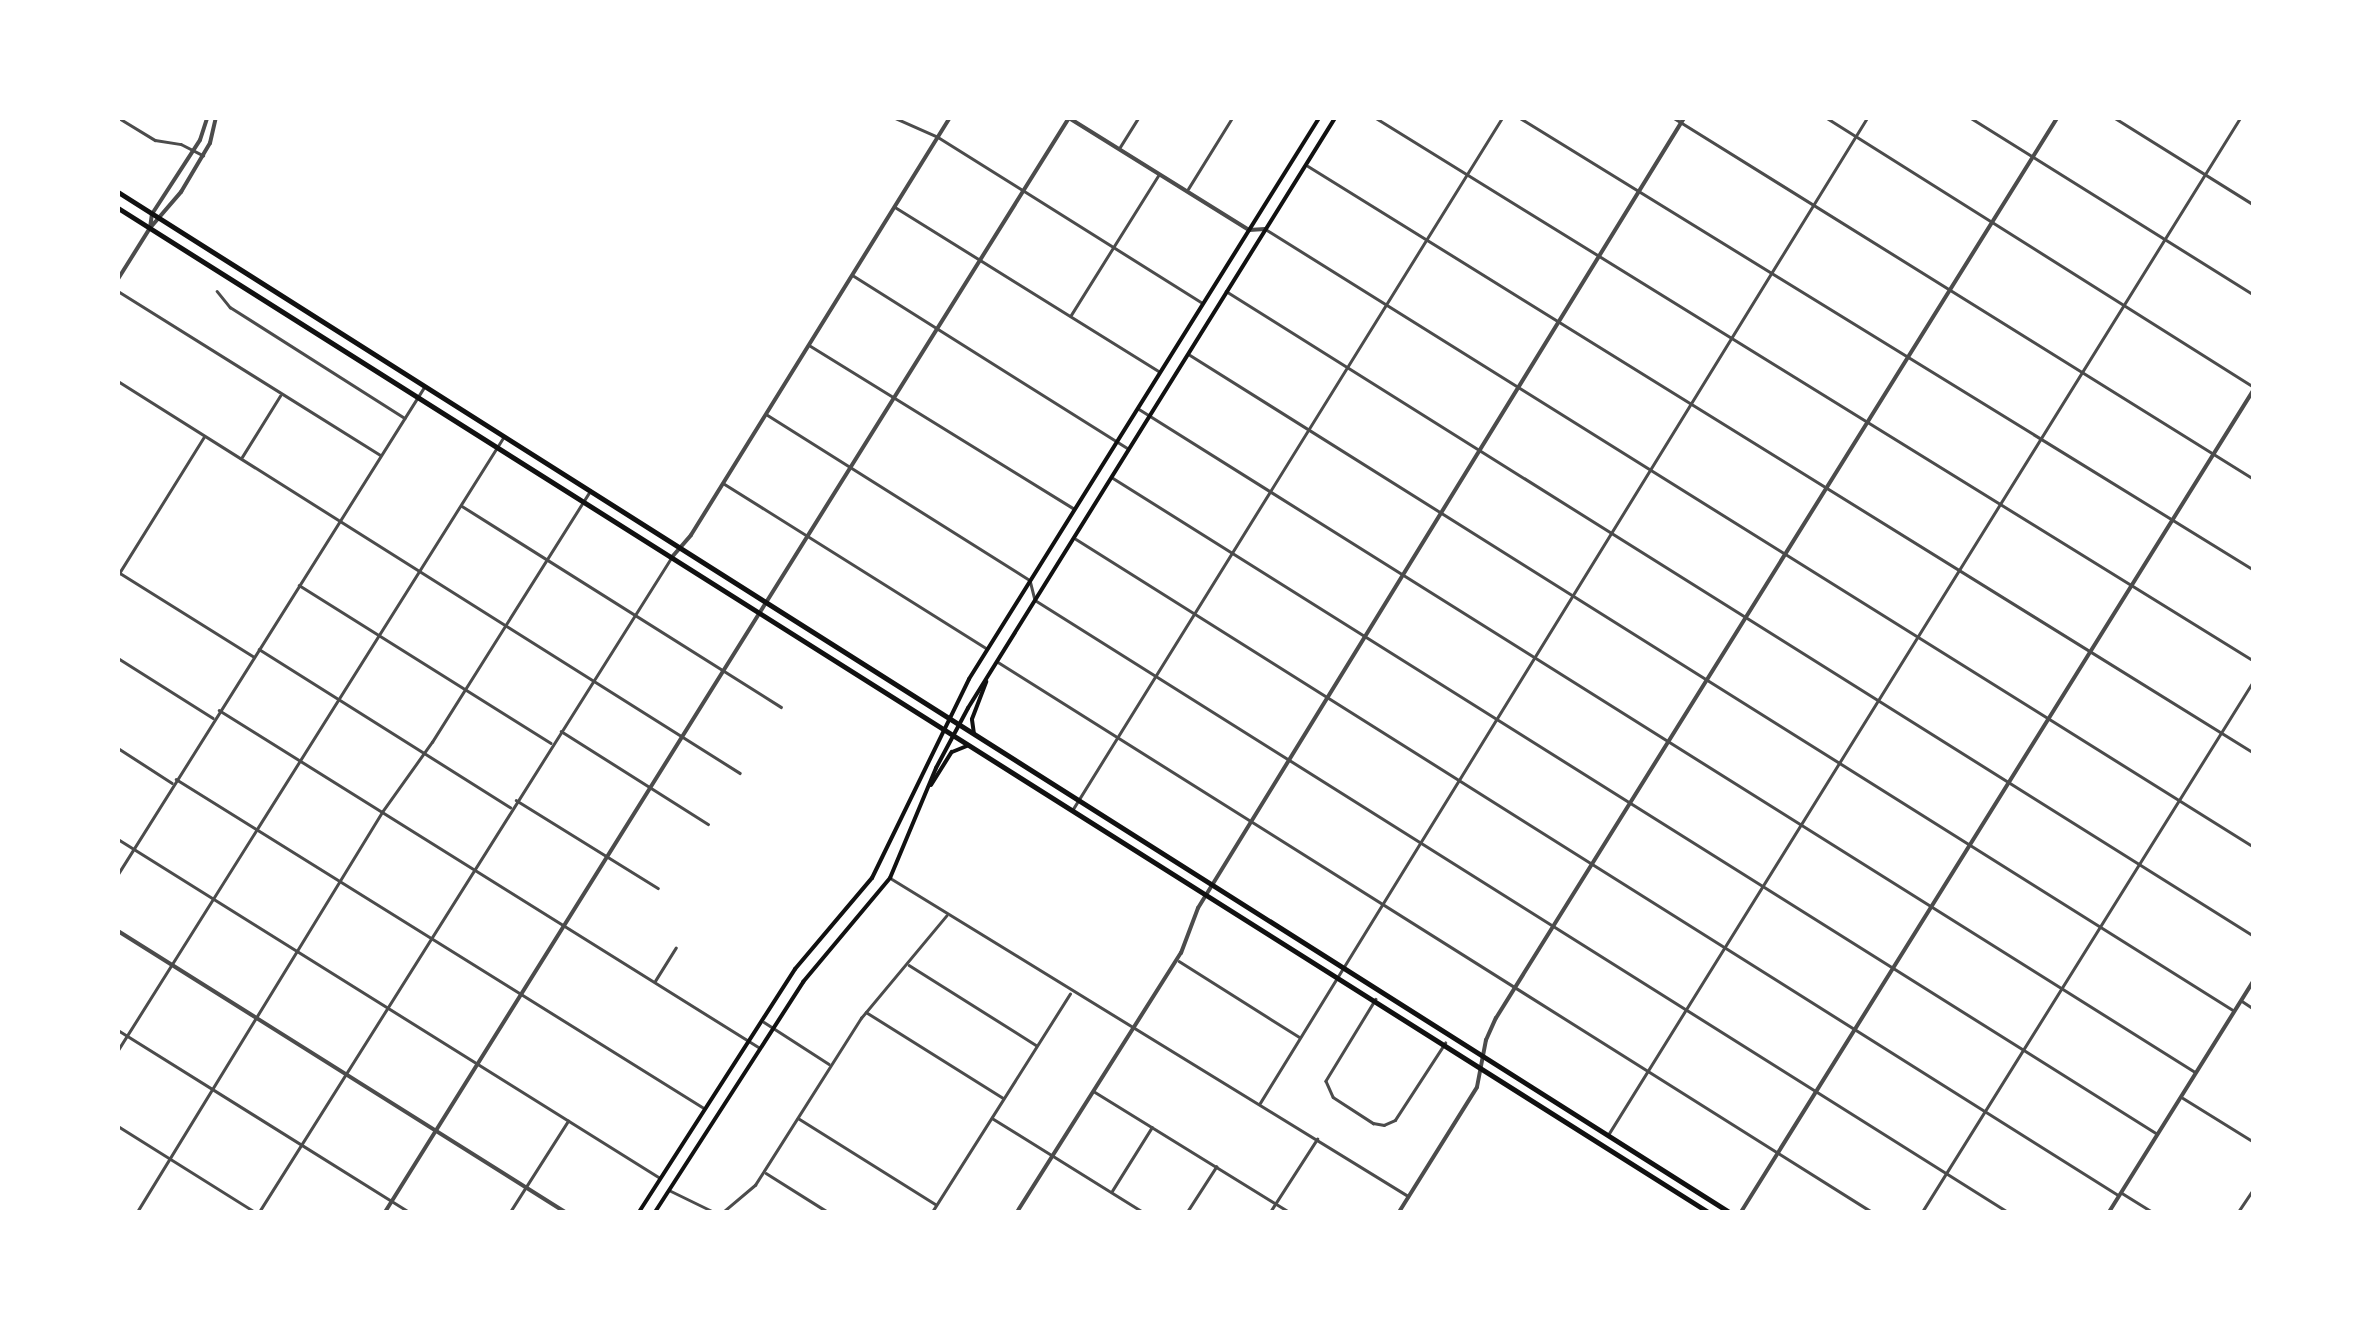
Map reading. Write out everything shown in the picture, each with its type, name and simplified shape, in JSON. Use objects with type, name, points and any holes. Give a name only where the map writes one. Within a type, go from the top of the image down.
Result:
[{"type":"main road","points":[[639,1212],[800,962],[876,871],[949,717],[987,649],[1137,408],[1156,370],[1320,118]]},
{"type":"main road","points":[[656,1212],[673,1192],[815,966],[890,878],[958,724],[1335,118]]},
{"type":"main road","points":[[118,192],[1729,1212]]},
{"type":"main road","points":[[118,208],[1445,1042],[1708,1212]]},
{"type":"main road","points":[[974,734],[972,719],[991,670]]},
{"type":"main road","points":[[924,798],[954,750],[964,746],[978,749]]},
{"type":"street","points":[[119,118],[154,140],[202,155]]},
{"type":"street","points":[[150,228],[152,214],[194,150],[206,118]]},
{"type":"street","points":[[118,278],[202,155],[216,118]]},
{"type":"street","points":[[895,118],[910,119],[1202,303]]},
{"type":"street","points":[[118,1126],[258,1212],[633,615],[723,483],[950,118]]},
{"type":"street","points":[[384,1212],[1069,118],[1249,230],[1265,229],[2254,847]]},
{"type":"street","points":[[1119,148],[1138,118]]},
{"type":"street","points":[[1189,192],[1232,118]]},
{"type":"street","points":[[1376,118],[2254,662]]},
{"type":"street","points":[[1073,808],[1502,118]]},
{"type":"street","points":[[1520,118],[2254,570]]},
{"type":"street","points":[[1674,118],[1683,120],[2254,479]]},
{"type":"street","points":[[1742,1212],[2254,388],[1827,118]]},
{"type":"street","points":[[1260,1103],[1868,118]]},
{"type":"street","points":[[1971,118],[2254,296]]},
{"type":"street","points":[[1399,1212],[1467,1104],[1482,1067],[1489,1032],[1515,987],[2056,118]]},
{"type":"street","points":[[2115,118],[2254,205]]},
{"type":"street","points":[[1607,1136],[2240,118]]},
{"type":"street","points":[[1017,1212],[1179,961],[1213,884],[1254,824],[1683,120]]},
{"type":"street","points":[[1306,165],[2254,753]]},
{"type":"street","points":[[1070,316],[1159,174]]},
{"type":"street","points":[[894,207],[1156,370]]},
{"type":"street","points":[[852,275],[1128,448]]},
{"type":"street","points":[[118,291],[382,456]]},
{"type":"street","points":[[217,292],[230,307],[406,418]]},
{"type":"street","points":[[1228,292],[2254,936]]},
{"type":"street","points":[[809,345],[1074,509]]},
{"type":"street","points":[[1189,354],[2235,1011]]},
{"type":"street","points":[[118,381],[740,773]]},
{"type":"street","points":[[118,874],[425,387]]},
{"type":"street","points":[[241,458],[282,393]]},
{"type":"street","points":[[1137,408],[2196,1072]]},
{"type":"street","points":[[766,414],[1030,580],[1034,600],[2008,1212]]},
{"type":"street","points":[[204,435],[118,574],[254,656]]},
{"type":"street","points":[[118,1050],[504,437]]},
{"type":"street","points":[[1111,476],[2158,1134]]},
{"type":"street","points":[[723,483],[987,649]]},
{"type":"street","points":[[137,1212],[382,812],[466,689],[590,491]]},
{"type":"street","points":[[460,506],[781,707]]},
{"type":"street","points":[[1073,537],[1985,1112],[2152,1212]]},
{"type":"street","points":[[299,584],[552,744]]},
{"type":"street","points":[[258,648],[511,808]]},
{"type":"street","points":[[118,658],[214,718]]},
{"type":"street","points":[[996,661],[1872,1212]]},
{"type":"street","points":[[1922,1212],[2254,680]]},
{"type":"street","points":[[220,710],[761,1049]]},
{"type":"street","points":[[560,730],[708,824]]},
{"type":"street","points":[[118,748],[256,829],[706,1109]]},
{"type":"street","points":[[516,800],[658,888]]},
{"type":"street","points":[[118,838],[662,1178]]},
{"type":"street","points":[[890,878],[1409,1197]]},
{"type":"street","points":[[723,1212],[748,1193],[764,1172],[866,1012],[947,914]]},
{"type":"street","points":[[118,931],[566,1212]]},
{"type":"street","points":[[654,982],[676,948]]},
{"type":"street","points":[[1179,961],[1300,1038]]},
{"type":"street","points":[[908,965],[1038,1045]]},
{"type":"street","points":[[2109,1212],[2254,980]]},
{"type":"street","points":[[932,1212],[1072,991]]},
{"type":"street","points":[[1376,999],[1326,1081],[1333,1097],[1360,1115],[1376,1124],[1392,1123],[1445,1042]]},
{"type":"street","points":[[2241,1001],[2254,1009]]},
{"type":"street","points":[[866,1012],[1004,1099]]},
{"type":"street","points":[[762,1021],[830,1065]]},
{"type":"street","points":[[118,1030],[409,1212]]},
{"type":"street","points":[[1094,1091],[1289,1212]]},
{"type":"street","points":[[2181,1097],[2254,1142]]},
{"type":"street","points":[[798,1118],[936,1204]]},
{"type":"street","points":[[992,1118],[1143,1212]]},
{"type":"street","points":[[510,1212],[568,1120]]},
{"type":"street","points":[[1111,1192],[1152,1127]]},
{"type":"street","points":[[1270,1212],[1317,1139]]},
{"type":"street","points":[[1187,1212],[1216,1167]]},
{"type":"street","points":[[764,1172],[828,1212]]},
{"type":"street","points":[[2238,1212],[2254,1188]]},
{"type":"street","points":[[673,1192],[714,1212]]}]
